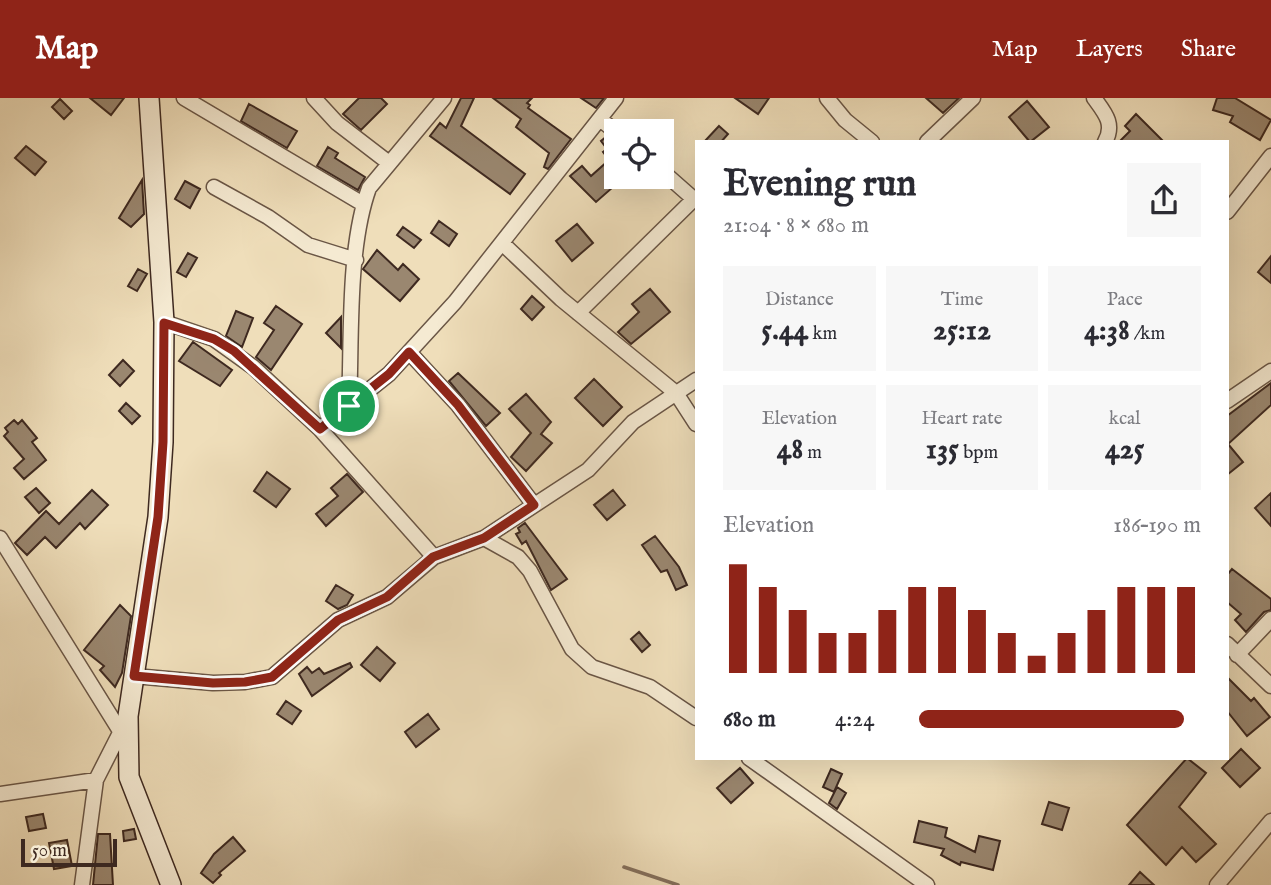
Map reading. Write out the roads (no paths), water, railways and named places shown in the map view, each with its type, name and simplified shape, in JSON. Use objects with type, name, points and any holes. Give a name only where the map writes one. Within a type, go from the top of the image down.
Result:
[{"type":"street","points":[[82,885],[96,780],[124,724],[134,676],[158,517],[163,442],[164,323],[149,98]]},
{"type":"street","points":[[184,98],[363,204]]},
{"type":"street","points":[[314,98],[337,123],[390,163]]},
{"type":"street","points":[[349,406],[356,260],[363,204],[369,188],[443,98]]},
{"type":"street","points":[[827,98],[845,120],[870,140]]},
{"type":"street","points":[[929,140],[972,98]]},
{"type":"street","points":[[1094,98],[1108,116],[1111,132],[1106,140]]},
{"type":"street","points":[[320,429],[389,374],[502,243],[604,131]]},
{"type":"street","points":[[1229,209],[1271,156]]},
{"type":"street","points":[[578,313],[695,200],[674,182]]},
{"type":"street","points":[[214,187],[268,217],[308,245],[356,260]]},
{"type":"street","points":[[502,243],[578,313],[676,393],[695,422]]},
{"type":"street","points":[[164,323],[214,339],[234,351],[320,429],[433,557]]},
{"type":"street","points":[[409,352],[458,405],[534,505]]},
{"type":"street","points":[[1229,400],[1271,371]]},
{"type":"street","points":[[134,676],[213,683],[245,682],[272,677],[338,620],[387,597],[433,557],[484,538],[588,470],[633,422],[695,381]]},
{"type":"street","points":[[0,538],[124,724],[129,777],[171,885]]},
{"type":"street","points":[[484,538],[518,557],[530,571],[572,649],[592,667],[650,687],[695,717]]},
{"type":"street","points":[[1237,655],[1271,619]]},
{"type":"street","points":[[1229,646],[1271,686]]},
{"type":"street","points":[[752,760],[927,885]]},
{"type":"street","points":[[0,794],[96,780]]},
{"type":"street","points":[[1217,885],[1271,821]]},
{"type":"waterway","points":[[624,867],[678,885]]}]
